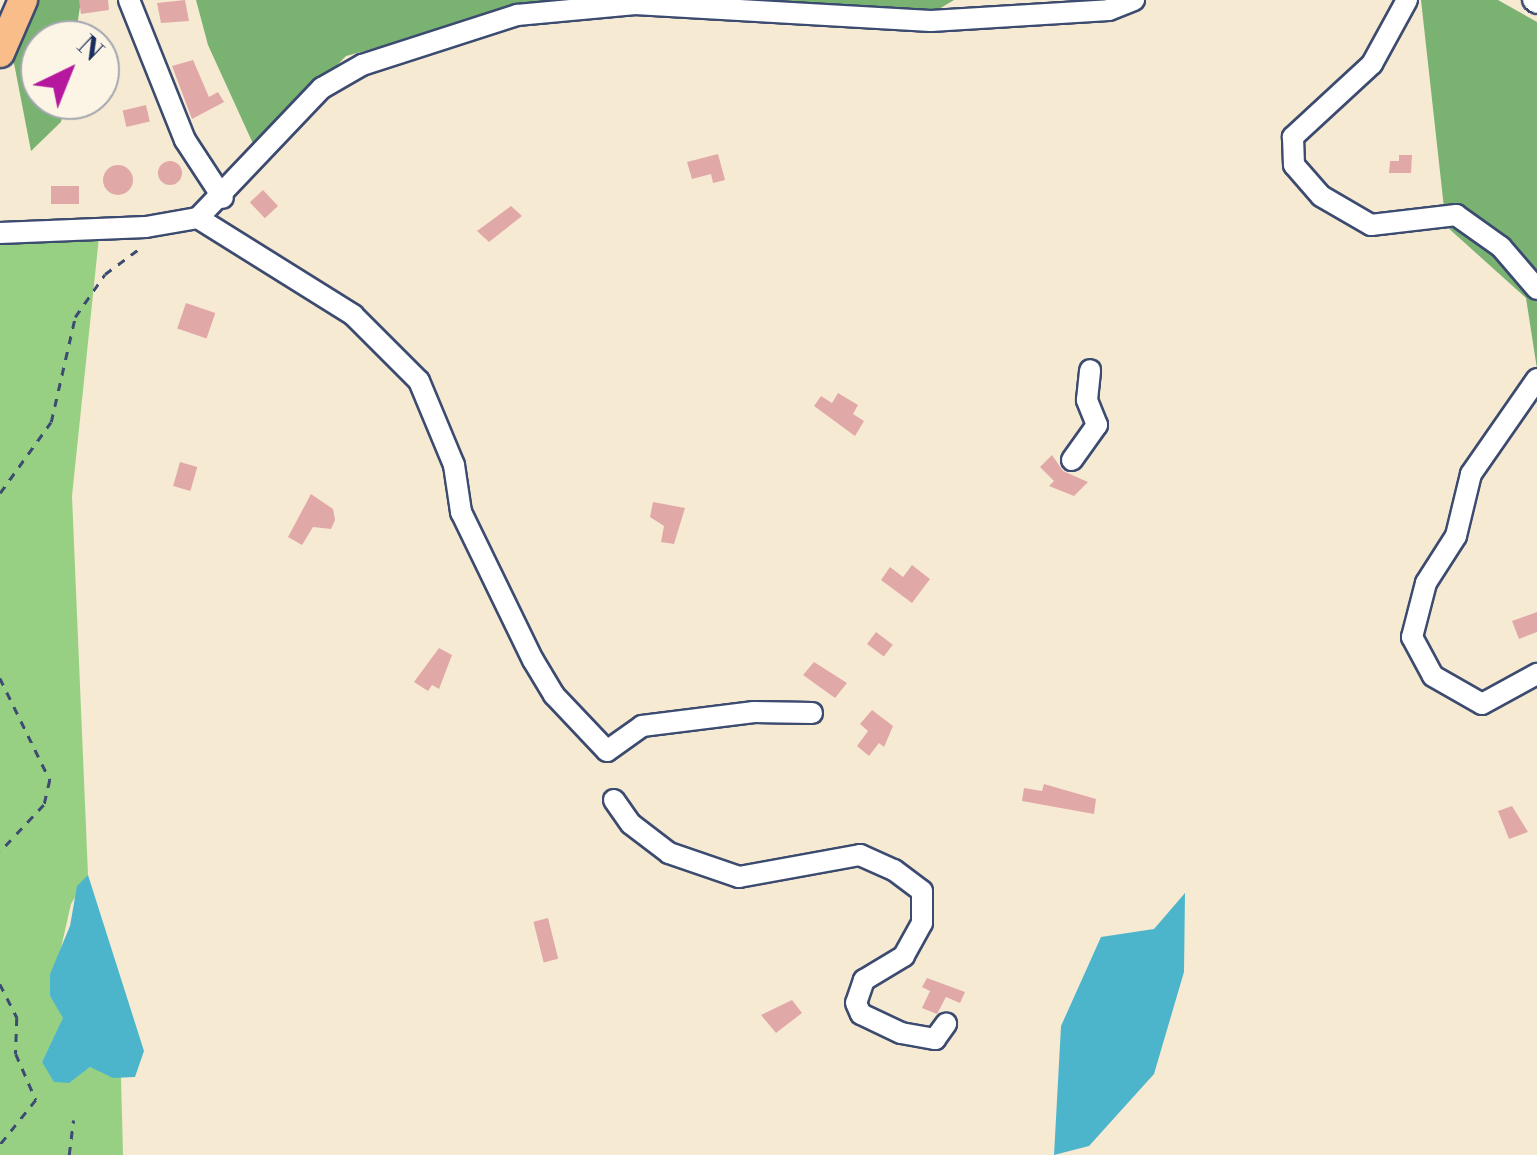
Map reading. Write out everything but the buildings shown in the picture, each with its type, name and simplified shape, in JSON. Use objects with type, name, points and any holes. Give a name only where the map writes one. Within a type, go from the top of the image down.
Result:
[{"type":"highway","points":[[0,53],[23,0]]},
{"type":"street","points":[[129,0],[186,140],[223,198]]},
{"type":"street","points":[[0,233],[188,221],[223,198],[310,97],[362,65],[517,15],[637,2],[931,20],[1109,10],[1134,0]]},
{"type":"street","points":[[1406,0],[1372,64],[1294,137],[1294,165],[1321,196],[1371,225],[1456,215],[1501,247],[1537,289]]},
{"type":"street","points":[[188,221],[353,315],[419,382],[454,465],[461,512],[534,660],[554,695],[607,751],[642,726],[754,712],[812,713]]},
{"type":"street","points":[[1072,460],[1097,424],[1086,400],[1090,370]]},
{"type":"street","points":[[1537,379],[1471,474],[1456,536],[1426,583],[1412,637],[1434,676],[1482,704],[1537,674]]},
{"type":"street","points":[[614,800],[631,824],[669,853],[739,877],[860,855],[894,870],[922,891],[922,923],[904,956],[864,980],[856,1003],[861,1014],[900,1033],[936,1039],[946,1024]]},
{"type":"path","points":[[0,493],[52,422],[75,316],[105,274],[188,221]]},
{"type":"path","points":[[0,678],[50,780],[44,805],[0,852]]},
{"type":"path","points":[[0,984],[17,1018],[16,1054],[36,1100],[0,1145]]},
{"type":"path","points":[[69,1155],[74,1120]]},
{"type":"green space","points":[[38,0],[81,0],[78,20],[29,20]]},
{"type":"green space","points":[[196,0],[551,0],[346,56],[255,148],[208,45]]},
{"type":"green space","points":[[732,0],[954,0],[934,12]]},
{"type":"green space","points":[[1421,0],[1498,0],[1537,22],[1537,369],[1526,298],[1446,226]]},
{"type":"green space","points":[[20,42],[20,94],[13,58]]},
{"type":"green space","points":[[25,120],[61,120],[61,122],[31,151]]},
{"type":"green space","points":[[99,237],[72,496],[88,875],[71,904],[50,996],[64,1018],[42,1062],[69,1082],[90,1067],[121,1077],[123,1155],[0,1155],[0,240]]},
{"type":"water","points":[[88,875],[144,1051],[135,1077],[113,1078],[90,1067],[69,1083],[54,1082],[42,1062],[63,1018],[50,996],[50,974],[70,926],[77,886]]},
{"type":"water","points":[[1185,893],[1184,972],[1154,1074],[1089,1146],[1054,1155],[1061,1026],[1101,937],[1154,929]]}]
